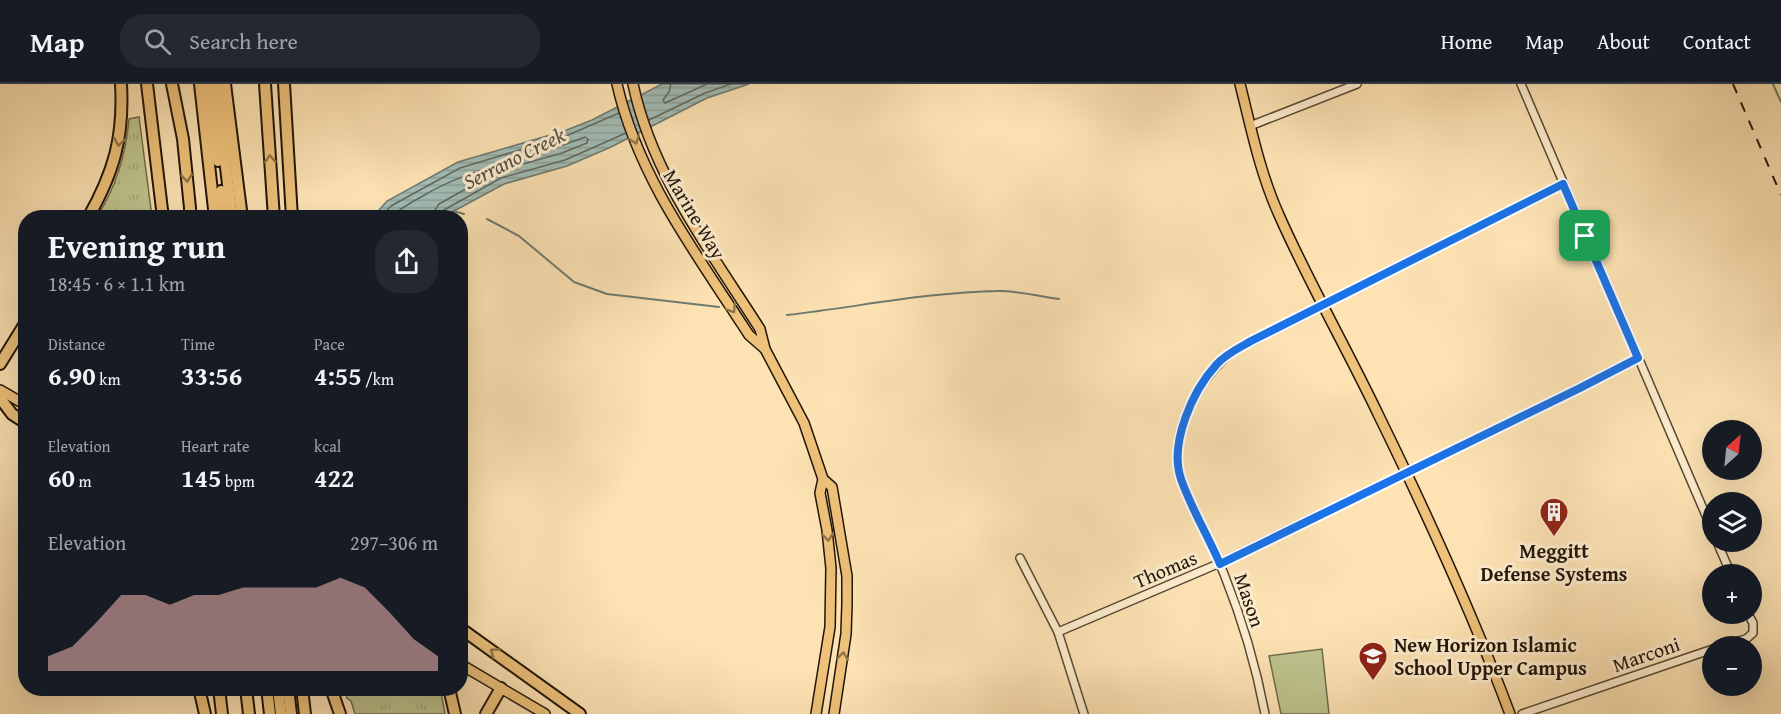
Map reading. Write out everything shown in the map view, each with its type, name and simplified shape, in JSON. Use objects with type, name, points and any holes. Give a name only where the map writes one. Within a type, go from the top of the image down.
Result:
[{"type":"highway","points":[[93,210],[103,192],[116,156],[121,121],[121,84]]},
{"type":"highway","points":[[172,84],[183,139]]},
{"type":"highway","points":[[180,84],[190,210]]},
{"type":"highway","points":[[200,84],[215,210]]},
{"type":"highway","points":[[208,84],[223,210]]},
{"type":"highway","points":[[216,84],[231,210]]},
{"type":"highway","points":[[225,84],[241,210]]},
{"type":"highway","points":[[265,84],[273,210]]},
{"type":"highway","points":[[284,84],[292,210]]},
{"type":"highway","points":[[146,88],[162,210]]},
{"type":"highway","points":[[0,364],[18,335]]},
{"type":"highway","points":[[0,398],[12,414],[18,418]]},
{"type":"highway","points":[[468,634],[580,714]]},
{"type":"highway","points":[[486,714],[501,688]]},
{"type":"highway","points":[[201,696],[205,714]]},
{"type":"highway","points":[[220,696],[222,714]]},
{"type":"highway","points":[[247,696],[249,714]]},
{"type":"highway","points":[[268,696],[270,714]]},
{"type":"highway","points":[[279,696],[281,714]]},
{"type":"highway","points":[[289,696],[291,714]]},
{"type":"highway","points":[[303,696],[304,714]]},
{"type":"highway","points":[[330,696],[331,714]]},
{"type":"highway","points":[[333,696],[340,714]]},
{"type":"highway","points":[[451,696],[455,714]]},
{"type":"main road","name":"Marine Way","points":[[618,84],[634,138],[656,188],[748,335],[765,349]]},
{"type":"main road","name":"Marine Way","points":[[633,84],[651,141],[675,192],[760,329],[765,349],[804,423],[823,479],[832,487],[847,576],[846,634],[834,714]]},
{"type":"main road","points":[[1240,84],[1250,126],[1278,213],[1406,472],[1468,609],[1510,714]]},
{"type":"main road","points":[[0,390],[18,400]]},
{"type":"main road","name":"Marine Way","points":[[816,714],[830,627],[831,568],[820,493],[823,479]]},
{"type":"main road","points":[[468,669],[544,714]]},
{"type":"street","points":[[1250,126],[1357,84]]},
{"type":"street","points":[[1521,84],[1702,506]]},
{"type":"street","name":"Mason","points":[[1265,714],[1244,629],[1220,564],[1180,474],[1178,451],[1180,437],[1186,416],[1206,378],[1225,357],[1251,341],[1563,184]]},
{"type":"street","name":"Thomas","points":[[1058,632],[1220,564],[1638,358]]},
{"type":"street","points":[[1020,558],[1058,632],[1084,714]]},
{"type":"street","name":"Marconi","points":[[1522,714],[1702,653]]},
{"type":"green space","points":[[139,117],[151,210],[101,210],[119,170],[129,119]]},
{"type":"green space","points":[[1322,649],[1329,714],[1281,714],[1269,656]]},
{"type":"green space","points":[[347,696],[442,696],[445,714],[355,714],[351,701]]},
{"type":"water","points":[[662,84],[749,84],[707,98],[611,147],[567,166],[504,184],[456,210],[379,210],[387,201],[458,162],[564,131],[592,120]]},
{"type":"waterway","name":"Serrano Creek","points":[[1773,84],[1781,102]]},
{"type":"waterway","points":[[487,219],[519,236],[574,282],[607,294],[719,307]]},
{"type":"waterway","points":[[787,315],[972,292],[1006,291],[1059,299]]},
{"type":"railway","points":[[1733,84],[1781,195]]},
{"type":"place","name":"Meggitt Defense Systems","points":[[1554,538]]},
{"type":"place","name":"New Horizon Islamic School Upper Campus","points":[[1373,682]]},
{"type":"route","points":[[1563,184],[1585,236],[1638,358],[1220,564],[1181,480],[1178,451],[1186,416],[1206,378],[1217,363],[1251,341],[1563,184]]}]
